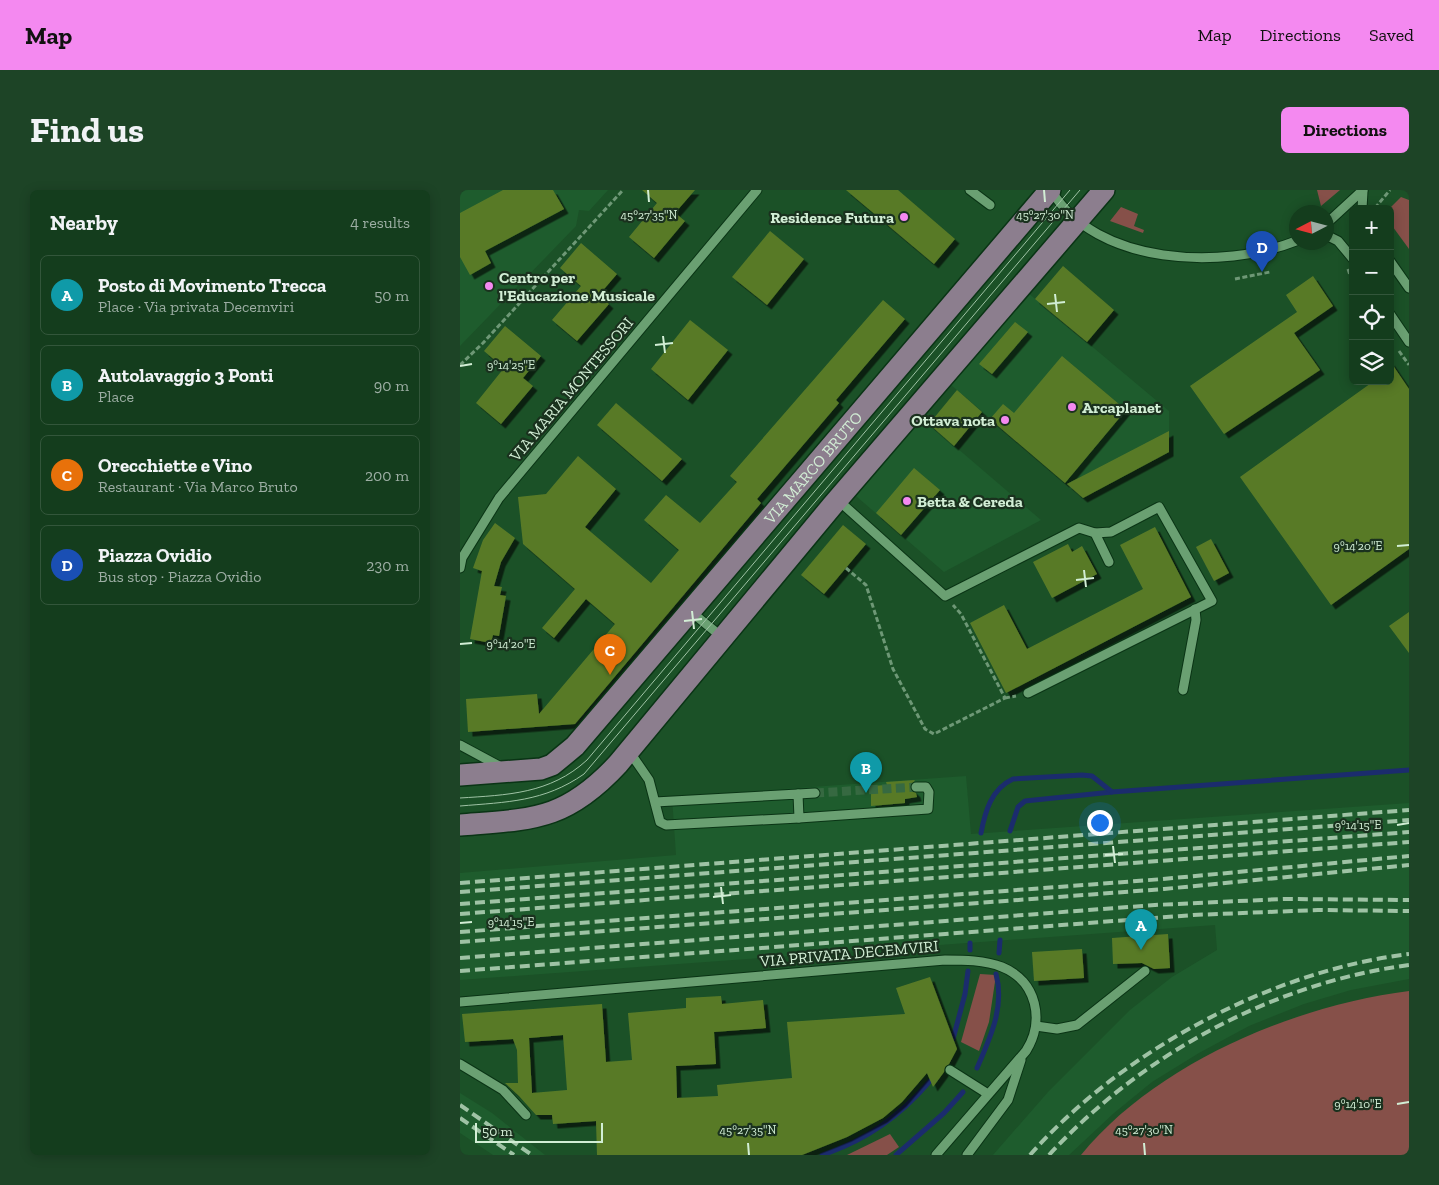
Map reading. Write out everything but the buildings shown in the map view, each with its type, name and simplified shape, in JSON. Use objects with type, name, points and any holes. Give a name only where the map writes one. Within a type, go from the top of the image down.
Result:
[{"type":"main road","name":"VIA MARCO BRUTO","points":[[460,775],[530,771],[552,765],[575,746],[1050,190]]},
{"type":"main road","points":[[460,825],[530,819],[560,810],[589,793],[623,757],[837,500],[1104,190]]},
{"type":"street","name":"VIA MARIA MONTESSORI","points":[[460,568],[462,558],[499,498],[757,190]]},
{"type":"street","points":[[970,190],[990,206]]},
{"type":"street","points":[[1050,190],[1059,203],[1090,230],[1119,243],[1148,252],[1183,258],[1222,258],[1256,253],[1289,243]]},
{"type":"street","points":[[1362,205],[1363,190]]},
{"type":"street","points":[[1334,217],[1363,190]]},
{"type":"street","points":[[1334,239],[1349,254]]},
{"type":"street","points":[[1394,267],[1409,288]]},
{"type":"street","points":[[1394,320],[1409,342]]},
{"type":"street","points":[[837,500],[945,596],[1079,528],[1095,533],[1111,532],[1159,507],[1212,601],[1028,693]]},
{"type":"street","points":[[1095,533],[1109,562]]},
{"type":"street","points":[[1183,690],[1196,620],[1194,609]]},
{"type":"street","points":[[690,611],[722,637]]},
{"type":"street","points":[[460,746],[510,772]]},
{"type":"street","points":[[623,757],[645,772],[656,802],[660,822],[666,825],[928,810],[929,792],[926,786],[916,787]]},
{"type":"street","points":[[656,802],[815,793]]},
{"type":"street","points":[[798,794],[799,818]]},
{"type":"street","name":"VIA PRIVATA DECEMVIRI","points":[[460,1002],[959,960],[994,964],[1014,973],[1031,994],[1036,1010],[1036,1026],[1032,1040],[1022,1055],[936,1155]]},
{"type":"street","points":[[1036,1026],[1057,1029],[1077,1025],[1145,972]]},
{"type":"street","points":[[968,1155],[1008,1100],[1022,1055]]},
{"type":"street","points":[[460,1064],[503,1090],[526,1115]]},
{"type":"street","points":[[950,1070],[988,1094]]},
{"type":"path","points":[[460,365],[484,342],[623,190]]},
{"type":"path","points":[[1378,205],[1390,190]]},
{"type":"path","points":[[1234,279],[1270,272]]},
{"type":"path","points":[[846,568],[866,586],[893,669],[925,729],[934,734],[1004,698],[962,614],[945,596]]},
{"type":"shaded area","name":"Centro per l'Educazione Musicale","points":[[460,190],[608,190],[589,211],[579,210],[576,226],[460,346]]},
{"type":"shaded area","points":[[1317,190],[1340,190],[1322,205]]},
{"type":"shaded area","points":[[1401,197],[1409,200],[1409,249],[1394,228],[1393,205]]},
{"type":"shaded area","points":[[1121,207],[1138,214],[1134,226],[1144,230],[1143,233],[1110,221]]},
{"type":"shaded area","points":[[1021,287],[1169,411],[1169,452],[1083,498],[944,379]]},
{"type":"shaded area","points":[[915,412],[1041,520],[944,572],[849,490]]},
{"type":"shaded area","points":[[966,776],[971,834],[1409,803],[1409,979],[1351,990],[1304,1004],[1249,1026],[1199,1053],[1152,1082],[1114,1113],[1069,1155],[993,1155],[1048,1092],[1130,1010],[1172,977],[1217,950],[1215,925],[460,980],[460,873],[676,855],[672,797]]},
{"type":"shaded area","points":[[980,974],[996,975],[989,1022],[979,1051],[961,1042]]},
{"type":"shaded area","points":[[1409,991],[1409,1155],[1081,1155],[1112,1122],[1147,1093],[1187,1067],[1230,1044],[1275,1025],[1320,1010],[1365,998]]},
{"type":"shaded area","points":[[460,1093],[492,1113],[545,1155],[493,1155],[460,1133]]},
{"type":"shaded area","points":[[890,1134],[899,1147],[887,1155],[847,1155]]},
{"type":"waterway","points":[[981,833],[987,809],[994,795],[1005,783],[1013,779],[1092,776],[1112,792],[1409,770]]},
{"type":"waterway","points":[[1010,831],[1018,807],[1025,801],[1112,792]]},
{"type":"waterway","points":[[999,953],[1000,940]]},
{"type":"waterway","points":[[970,943],[970,950]]},
{"type":"waterway","points":[[953,1039],[965,994],[968,971]]},
{"type":"waterway","points":[[977,1068],[995,1022],[999,998],[996,974]]},
{"type":"waterway","points":[[822,1155],[854,1142],[882,1126],[919,1094],[930,1081]]},
{"type":"waterway","points":[[896,1155],[944,1113],[963,1092]]},
{"type":"tunnel","points":[[815,793],[916,787]]},
{"type":"tram line","points":[[460,798],[494,796],[527,791],[558,780],[587,760],[1070,190]]},
{"type":"tram line","points":[[460,806],[525,799],[554,790],[584,774],[1080,190]]},
{"type":"railway","points":[[460,883],[1409,810]]},
{"type":"railway","points":[[460,892],[1409,820]]},
{"type":"railway","points":[[460,904],[1409,832]]},
{"type":"railway","points":[[460,914],[1409,842]]},
{"type":"railway","points":[[460,932],[1163,879],[1409,856]]},
{"type":"railway","points":[[460,942],[1164,889],[1409,865]]},
{"type":"railway","points":[[460,958],[1155,905],[1283,899],[1409,900]]},
{"type":"railway","points":[[460,971],[1193,915],[1318,910],[1409,911]]},
{"type":"railway","points":[[1030,1155],[1067,1117],[1108,1082],[1154,1050],[1202,1022],[1252,998],[1304,978],[1357,963],[1409,954]]},
{"type":"railway","points":[[1049,1155],[1125,1085],[1168,1055],[1213,1029],[1260,1006],[1308,988],[1358,974],[1409,965]]},
{"type":"railway","points":[[460,1105],[532,1155]]},
{"type":"railway","points":[[460,1118],[514,1155]]},
{"type":"place","name":"Residence Futura","points":[[904,217]]},
{"type":"place","name":"Piazza Ovidio","points":[[1262,272]]},
{"type":"place","name":"Centro per l'Educazione Musicale","points":[[489,286]]},
{"type":"place","name":"Arcaplanet","points":[[1072,407]]},
{"type":"place","name":"Ottava nota","points":[[1005,420]]},
{"type":"place","name":"Betta & Cereda","points":[[907,501]]},
{"type":"place","name":"Orecchiette e Vino","points":[[610,675]]},
{"type":"place","name":"Autolavaggio 3 Ponti","points":[[866,793]]},
{"type":"place","name":"Posto di Movimento Trecca","points":[[1141,950]]}]
